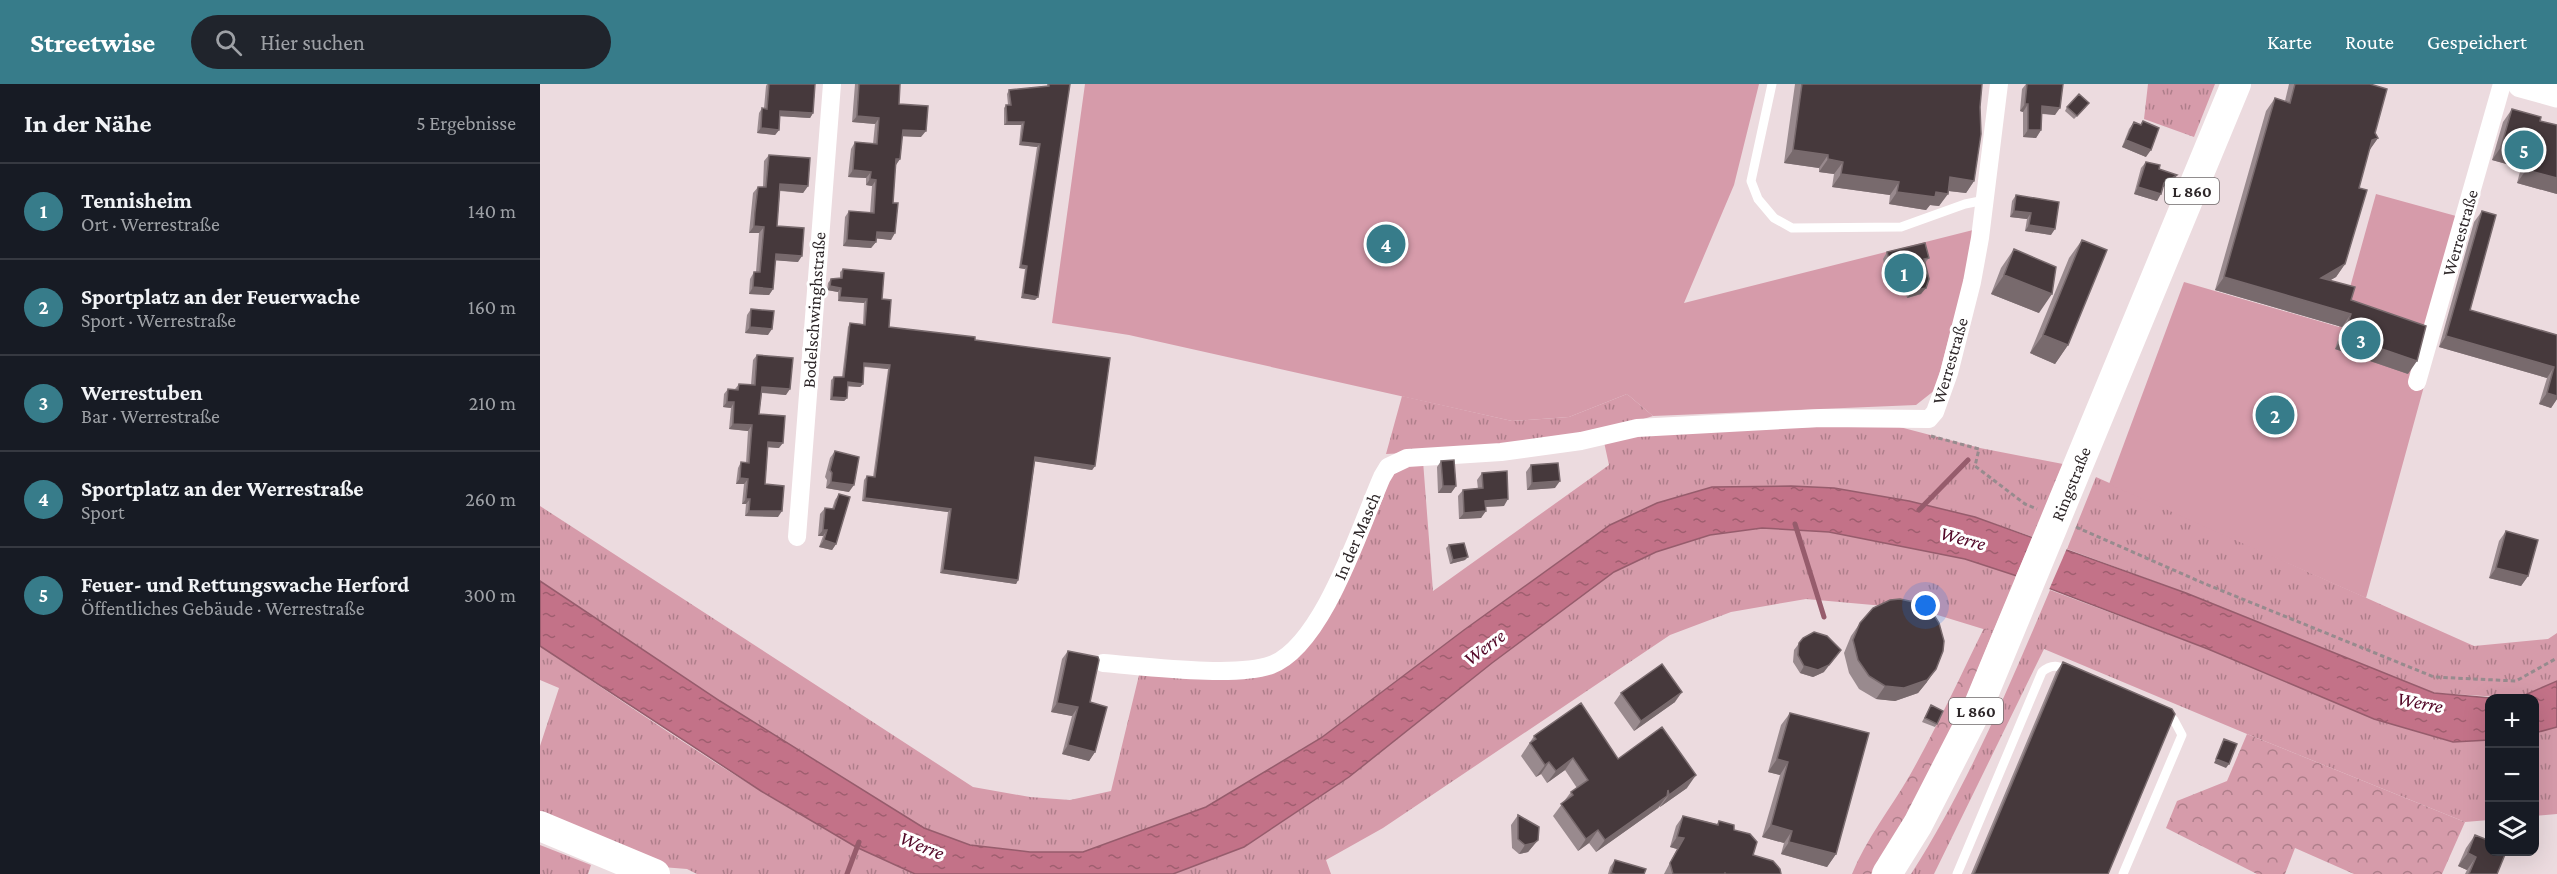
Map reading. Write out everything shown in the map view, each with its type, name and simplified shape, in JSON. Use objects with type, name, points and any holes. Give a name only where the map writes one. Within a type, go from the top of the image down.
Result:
[{"type":"main road","name":"Ringstraße","points":[[1887,874],[1918,824],[1978,708],[2236,84]]},
{"type":"main road","points":[[2521,84],[2557,94]]},
{"type":"main road","points":[[540,826],[655,874]]},
{"type":"street","name":"Bodelschwinghstraße","points":[[797,537],[832,84]]},
{"type":"street","name":"Werrestraße","points":[[1637,428],[1821,418],[1929,419],[1935,412],[1952,362],[1972,282],[1985,200],[1999,84]]},
{"type":"street","name":"Werrestraße","points":[[2417,382],[2502,84]]},
{"type":"street","name":"In der Masch","points":[[1103,663],[1210,670],[1270,666],[1289,656],[1314,628],[1328,603],[1382,477],[1388,467],[1395,462],[1407,458],[1501,452],[1570,443],[1637,428]]},
{"type":"lane","points":[[1772,84],[1751,181],[1758,199],[1774,218],[1792,228],[1901,227],[1965,204],[1985,200]]},
{"type":"lane","points":[[1957,874],[2042,672],[2048,666],[2056,665],[2083,676]]},
{"type":"lane","points":[[2123,874],[2182,735],[2170,714],[2159,709]]},
{"type":"path","points":[[1929,419],[1931,437],[1978,449],[1974,466],[2025,504],[2046,513]]},
{"type":"path","points":[[2067,523],[2203,584],[2434,676],[2516,681],[2557,658]]},
{"type":"green space","points":[[1085,84],[1759,84],[1734,185],[1684,303],[1973,230],[1964,282],[1935,390],[1916,405],[1653,416],[1627,394],[1569,417],[1512,421],[1129,335],[1052,323]]},
{"type":"green space","points":[[2148,84],[2215,84],[2194,137],[2144,119]]},
{"type":"green space","points":[[2376,194],[2456,216],[2435,346],[2366,598],[2109,484],[2184,282],[2339,327]]},
{"type":"green space","points":[[1627,394],[1653,416],[1599,433],[1504,448],[1386,454],[1402,396],[1512,421],[1569,417]]},
{"type":"green space","points":[[1892,425],[1980,448],[2063,464],[2033,537],[1975,517],[1909,501],[1834,488],[1791,486],[1610,525],[1464,630],[1321,738],[1206,807],[1083,852],[1030,852],[970,845],[924,828],[720,701],[540,581],[540,506],[973,787],[1030,797],[1070,800],[1111,791],[1140,671],[1288,661],[1395,467],[1423,461],[1433,591],[1609,465],[1604,442],[1660,431]]},
{"type":"green space","points":[[2096,477],[2474,646],[2548,639],[2557,633],[2557,681],[2527,694],[2485,694],[2485,696],[2434,693],[2186,593],[2067,549]]},
{"type":"green space","points":[[1762,528],[1829,532],[1965,559],[2017,576],[1993,632],[1918,609],[1806,599],[1731,612],[1670,635],[1383,828],[1326,860],[1331,874],[1173,874],[1244,847],[1349,777],[1492,663],[1614,572],[1656,552],[1710,535]]},
{"type":"green space","points":[[2050,590],[2208,649],[2374,719],[2453,742],[2485,740],[2485,820],[2465,822],[2044,649],[1934,874],[1911,874],[1951,806],[2003,699]]},
{"type":"green space","points":[[1984,628],[1993,632],[1956,723],[1898,832],[1871,874],[1852,874],[1871,836],[1920,757]]},
{"type":"green space","points":[[540,646],[723,768],[817,824],[915,874],[697,874],[687,869],[662,867],[540,815],[540,746],[559,688],[540,680]]},
{"type":"green space","points":[[2557,727],[2557,814],[2539,816],[2539,732]]},
{"type":"green space","points":[[2247,734],[2465,822],[2442,874],[2354,874],[2295,848],[2285,874],[2257,874],[2166,828],[2177,801],[2227,781]]},
{"type":"green space","points":[[540,845],[591,865],[588,874],[540,874]]},
{"type":"water","name":"Werre","points":[[1712,487],[1834,488],[1909,501],[1975,517],[2186,593],[2434,693],[2485,698],[2485,740],[2453,742],[2374,719],[2208,649],[2017,576],[1965,559],[1829,532],[1762,528],[1710,535],[1656,552],[1614,572],[1492,663],[1349,777],[1244,847],[1173,874],[915,874],[856,847],[761,791],[540,646],[540,581],[720,701],[924,828],[970,845],[1030,852],[1083,852],[1206,807],[1321,738],[1464,630],[1610,525],[1657,503]]},
{"type":"water","points":[[2557,681],[2557,727],[2539,732],[2539,694],[2527,694]]},
{"type":"pier","points":[[2034,535],[2068,546],[2048,592],[2015,578]]},
{"type":"building","points":[[769,84],[815,84],[813,113],[780,111],[779,130],[761,128],[762,108],[767,109]]},
{"type":"building","points":[[859,84],[900,84],[899,104],[928,106],[926,131],[903,130],[900,159],[896,159],[893,203],[898,203],[895,233],[877,232],[876,242],[847,240],[849,211],[874,213],[876,180],[870,179],[871,172],[853,170],[855,142],[877,144],[879,118],[857,116]]},
{"type":"building","points":[[1049,84],[1070,84],[1038,297],[1023,294],[1027,266],[1021,265],[1040,144],[1021,142],[1024,122],[1007,122],[1006,105],[1011,105],[1009,90],[1049,86]]},
{"type":"building","points":[[1802,84],[1982,84],[1981,134],[1974,181],[1950,177],[1948,194],[1936,192],[1935,197],[1897,192],[1899,182],[1841,174],[1843,162],[1828,159],[1828,155],[1793,150]]},
{"type":"building","points":[[2027,84],[2063,84],[2060,108],[2042,106],[2041,130],[2028,130],[2028,104],[2025,104]]},
{"type":"building","points":[[2295,84],[2370,84],[2387,89],[2375,133],[2378,138],[2372,140],[2359,188],[2367,190],[2345,264],[2321,278],[2355,287],[2351,300],[2426,326],[2417,361],[2344,336],[2351,314],[2224,277],[2275,98],[2290,103]]},
{"type":"building","points":[[2079,94],[2089,103],[2077,116],[2067,107]]},
{"type":"building","points":[[2512,109],[2541,117],[2540,121],[2557,125],[2557,178],[2526,170],[2530,155],[2501,147]]},
{"type":"building","points":[[2143,121],[2159,128],[2151,150],[2126,140],[2134,122],[2141,125]]},
{"type":"building","points":[[769,155],[810,158],[808,186],[780,184],[777,226],[804,228],[802,256],[776,254],[773,289],[753,287],[754,272],[760,272],[764,227],[754,226],[758,187],[766,187]]},
{"type":"building","points":[[2146,162],[2160,165],[2159,169],[2177,175],[2164,183],[2161,194],[2138,187]]},
{"type":"building","points":[[2016,195],[2059,202],[2055,229],[2029,225],[2031,213],[2014,211]]},
{"type":"building","points":[[2482,211],[2496,215],[2470,310],[2557,335],[2557,396],[2547,393],[2554,367],[2446,336]]},
{"type":"building","points":[[2082,240],[2107,250],[2068,345],[2043,335]]},
{"type":"building","points":[[1925,243],[1929,258],[1924,259],[1929,279],[1926,288],[1912,291],[1907,270],[1893,274],[1887,252]]},
{"type":"building","points":[[2014,249],[2056,267],[2052,294],[2004,275]]},
{"type":"building","points":[[843,269],[884,273],[882,299],[891,300],[889,327],[975,337],[975,340],[1110,358],[1095,466],[1035,457],[1018,580],[943,570],[951,509],[865,498],[867,476],[875,477],[890,365],[864,363],[863,384],[848,382],[847,398],[832,397],[834,377],[844,377],[850,323],[865,325],[867,299],[840,297],[841,288],[830,286],[831,279],[842,278]]},
{"type":"building","points":[[751,309],[774,311],[772,329],[750,327]]},
{"type":"building","points":[[757,355],[793,358],[790,389],[762,387],[759,414],[785,416],[783,443],[768,442],[765,484],[784,486],[782,511],[749,511],[750,499],[746,499],[748,479],[740,478],[741,462],[749,463],[752,425],[733,424],[734,402],[727,402],[728,389],[738,390],[739,384],[755,385]]},
{"type":"building","points":[[835,451],[859,457],[854,485],[831,482],[830,470]]},
{"type":"building","points":[[1454,460],[1456,486],[1443,486],[1441,461]]},
{"type":"building","points":[[1558,463],[1560,481],[1532,483],[1531,465]]},
{"type":"building","points":[[1507,471],[1508,499],[1485,501],[1486,511],[1464,513],[1463,490],[1483,488],[1482,473]]},
{"type":"building","points":[[839,494],[850,497],[836,544],[824,540],[827,530],[823,530],[825,508],[834,509]]},
{"type":"building","points":[[2506,531],[2538,540],[2528,576],[2496,568]]},
{"type":"building","points":[[1464,543],[1468,557],[1453,560],[1449,545]]},
{"type":"building","points":[[1900,599],[1918,603],[1934,615],[1944,641],[1936,669],[1927,680],[1904,688],[1885,686],[1869,676],[1858,660],[1853,640],[1860,623],[1873,608],[1890,600]]},
{"type":"building","points":[[1814,632],[1827,636],[1841,650],[1829,665],[1818,670],[1804,666],[1798,655],[1799,643]]},
{"type":"building","points":[[1068,651],[1098,657],[1099,660],[1090,702],[1107,707],[1095,752],[1068,745],[1078,707],[1057,703]]},
{"type":"building","points":[[2063,662],[2172,709],[2175,714],[2108,874],[1974,874]]},
{"type":"building","points":[[1662,664],[1682,692],[1641,721],[1621,693]]},
{"type":"building","points":[[1581,703],[1618,759],[1662,727],[1696,775],[1669,795],[1668,790],[1667,796],[1605,840],[1598,830],[1586,839],[1561,804],[1573,795],[1571,792],[1588,780],[1573,758],[1556,771],[1549,762],[1545,765],[1530,743],[1536,739],[1534,736]]},
{"type":"building","points":[[1931,705],[1943,711],[1937,724],[1925,718]]},
{"type":"building","points":[[1790,713],[1869,733],[1836,854],[1789,842],[1792,831],[1771,825],[1788,762],[1777,759]]},
{"type":"building","points":[[2224,739],[2237,744],[2229,764],[2216,759]]},
{"type":"building","points":[[1518,815],[1539,827],[1538,840],[1534,843],[1525,845],[1518,839]]},
{"type":"building","points":[[1683,816],[1718,825],[1719,821],[1734,825],[1734,830],[1750,834],[1757,842],[1753,855],[1773,861],[1781,874],[1673,874],[1670,863],[1684,838],[1677,837]]},
{"type":"building","points":[[2475,835],[2485,839],[2485,856],[2504,856],[2497,874],[2469,874],[2476,857],[2468,853]]},
{"type":"building","points":[[1615,860],[1646,869],[1644,874],[1611,873]]},
{"type":"waterway","points":[[1919,510],[1968,460]]},
{"type":"waterway","points":[[1795,524],[1824,617]]},
{"type":"waterway","points":[[847,874],[859,842]]},
{"type":"place","name":"Feuer- und Rettungswache Herford","points":[[2524,150]]},
{"type":"place","name":"Sportplatz an der Werrestraße","points":[[1386,244]]},
{"type":"place","name":"Tennisheim","points":[[1904,273]]},
{"type":"place","name":"Werrestuben","points":[[2361,340]]},
{"type":"place","name":"Sportplatz an der Feuerwache","points":[[2275,415]]}]
